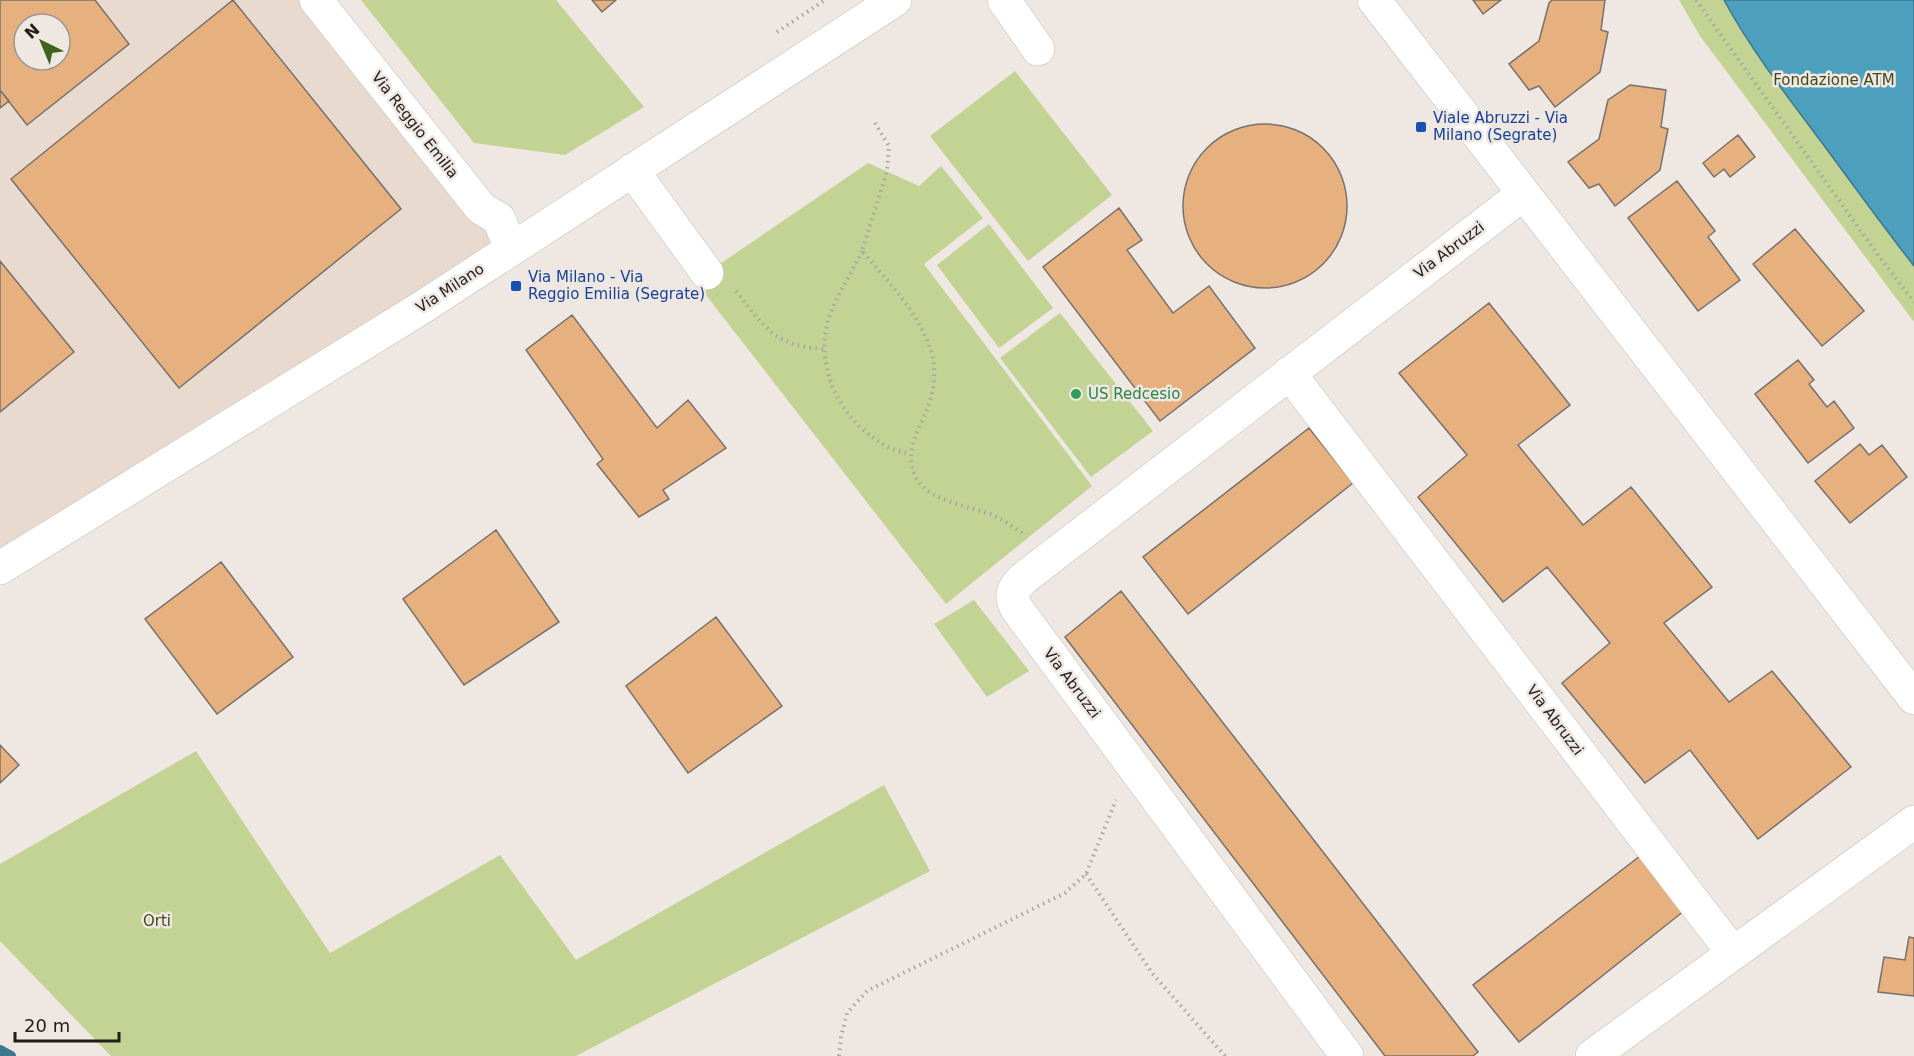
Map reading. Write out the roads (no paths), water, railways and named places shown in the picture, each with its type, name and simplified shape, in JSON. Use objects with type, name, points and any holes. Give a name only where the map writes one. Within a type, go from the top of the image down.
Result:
[{"type":"street","name":"Via Reggio Emilia","points":[[316,0],[481,208],[499,219],[511,249]]},
{"type":"street","name":"Via Milano","points":[[0,568],[411,314],[895,0]]},
{"type":"street","points":[[1004,0],[1038,49]]},
{"type":"street","points":[[1374,0],[1914,698]]},
{"type":"street","points":[[632,170],[720,280]]},
{"type":"street","name":"Via Abruzzi","points":[[1347,1056],[1012,601],[1012,592],[1016,586],[1056,553],[1523,194]]},
{"type":"street","name":"Via Abruzzi","points":[[1289,373],[1733,953]]},
{"type":"street","points":[[1592,1056],[1914,822]]},
{"type":"water","name":"Fondazione ATM","points":[[1724,0],[1914,0],[1914,266],[1769,72]]},
{"type":"waterway","points":[[0,1050],[11,1056]]},
{"type":"place","name":"Viale Abruzzi - Via Milano (Segrate)","points":[[1421,127]]},
{"type":"place","name":"Via Milano - Via Reggio Emilia (Segrate)","points":[[516,286]]},
{"type":"place","name":"US Redcesio","points":[[1076,394]]},
{"type":"park label","name":"Orti","points":[[157,921]]}]
